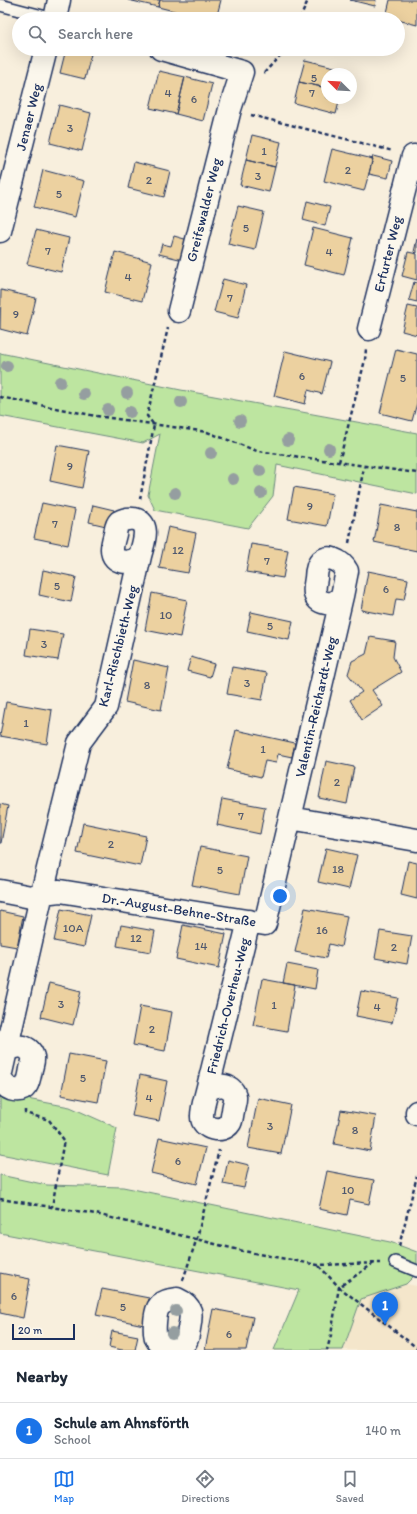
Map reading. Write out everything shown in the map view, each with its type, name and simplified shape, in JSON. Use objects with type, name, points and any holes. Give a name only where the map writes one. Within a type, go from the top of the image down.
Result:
[{"type":"street","points":[[56,12],[59,0]]},
{"type":"street","name":"Jenaer Weg","points":[[0,232],[44,56]]},
{"type":"street","name":"Greifswalder Weg","points":[[179,311],[230,110],[242,72],[186,56]]},
{"type":"street","name":"Erfurter Weg","points":[[369,329],[415,156]]},
{"type":"street","name":"Karl-Rischbieth-Weg","points":[[5,1052],[79,743],[106,708],[146,530],[137,519],[130,518],[123,520],[117,524],[112,550],[115,557],[128,563],[135,561],[140,556]]},
{"type":"street","points":[[342,596],[336,602],[322,602],[313,591],[318,565],[324,560],[331,559],[338,560],[344,564]]},
{"type":"street","name":"Valentin-Reichardt-Weg","points":[[290,818],[342,596],[347,571],[344,564]]},
{"type":"street","points":[[290,818],[417,840]]},
{"type":"street","name":"Dr.-August-Behne-Straße","points":[[0,891],[31,897],[42,893],[60,891],[265,924],[290,818]]},
{"type":"street","name":"Friedrich-Overheu-Weg","points":[[207,1091],[212,1086],[226,1086],[232,1091],[235,1097],[230,1123],[225,1128],[210,1128],[204,1124],[201,1117],[207,1091],[249,921]]},
{"type":"street","points":[[11,1047],[25,1047],[30,1051],[34,1058],[28,1084],[23,1089],[9,1089],[3,1084],[0,1078],[5,1052],[11,1047]]},
{"type":"street","points":[[177,1300],[184,1302],[189,1307],[192,1314],[187,1340],[176,1348],[168,1349],[156,1340],[154,1333],[158,1308],[163,1302],[177,1300]]},
{"type":"lane","points":[[0,5],[27,12]]},
{"type":"lane","points":[[395,1262],[417,1271]]},
{"type":"path","points":[[303,12],[308,0]]},
{"type":"path","points":[[230,110],[415,156]]},
{"type":"path","points":[[137,519],[154,425],[147,416],[168,325],[179,311]]},
{"type":"path","points":[[339,462],[365,360],[369,329]]},
{"type":"path","points":[[0,397],[96,416],[207,432],[257,452],[417,473]]},
{"type":"path","points":[[344,564],[364,467]]},
{"type":"path","points":[[23,1089],[28,1100],[25,1113],[49,1120],[64,1140],[52,1207]]},
{"type":"path","points":[[177,1300],[197,1238],[225,1128]]},
{"type":"path","points":[[0,1199],[96,1214],[197,1238],[243,1251],[318,1265],[395,1262],[417,1176]]},
{"type":"path","points":[[327,1350],[339,1287],[374,1263]]},
{"type":"path","points":[[318,1265],[339,1287],[417,1348]]},
{"type":"shaded area","points":[[406,1284],[417,1286],[417,1350],[343,1350],[361,1299]]},
{"type":"green space","points":[[0,353],[181,390],[417,433],[417,494],[277,465],[273,496],[248,528],[155,510],[148,495],[160,434],[143,443],[0,416]]},
{"type":"green space","points":[[0,1094],[70,1107],[117,1128],[108,1175],[0,1154]]},
{"type":"green space","points":[[0,1175],[47,1185],[123,1187],[390,1242],[417,1252],[417,1273],[406,1284],[361,1299],[343,1350],[274,1350],[299,1290],[0,1233]]},
{"type":"building","points":[[128,0],[160,0],[158,7]]},
{"type":"building","points":[[160,0],[221,0],[218,12],[178,12],[158,7]]},
{"type":"building","points":[[350,0],[376,0],[375,6]]},
{"type":"building","points":[[390,0],[417,0],[417,25],[405,22],[405,12],[387,12]]},
{"type":"building","points":[[64,56],[91,56],[85,79],[60,73]]},
{"type":"building","points":[[305,60],[339,68],[321,68],[321,87],[299,82]]},
{"type":"building","points":[[159,71],[185,77],[176,114],[150,108]]},
{"type":"building","points":[[185,77],[212,84],[203,121],[176,114]]},
{"type":"building","points":[[299,82],[321,87],[321,104],[338,104],[336,114],[294,103]]},
{"type":"building","points":[[59,105],[91,113],[82,151],[50,143]]},
{"type":"building","points":[[252,135],[281,142],[275,167],[246,160]]},
{"type":"building","points":[[332,149],[373,159],[364,191],[324,181]]},
{"type":"building","points":[[373,156],[392,161],[388,178],[369,174]]},
{"type":"building","points":[[246,160],[275,167],[269,192],[240,185]]},
{"type":"building","points":[[134,162],[170,171],[164,197],[128,188]]},
{"type":"building","points":[[43,170],[84,181],[75,217],[34,207]]},
{"type":"building","points":[[307,201],[330,207],[325,226],[303,220]]},
{"type":"building","points":[[238,206],[264,212],[255,250],[228,244]]},
{"type":"building","points":[[313,228],[353,238],[344,275],[304,265]]},
{"type":"building","points":[[36,230],[69,238],[61,272],[27,264]]},
{"type":"building","points":[[174,236],[188,240],[183,260],[159,254],[162,244],[171,246]]},
{"type":"building","points":[[417,239],[417,253],[414,252]]},
{"type":"building","points":[[115,252],[152,262],[142,301],[105,292]]},
{"type":"building","points":[[408,252],[417,254],[417,280],[402,276]]},
{"type":"building","points":[[223,279],[246,285],[238,318],[214,312]]},
{"type":"building","points":[[414,282],[417,283],[417,302],[409,300]]},
{"type":"building","points":[[1,290],[36,298],[27,336],[0,329]]},
{"type":"building","points":[[408,306],[417,308],[417,335],[402,331]]},
{"type":"building","points":[[396,349],[417,354],[417,403],[412,421],[380,413]]},
{"type":"building","points":[[285,351],[330,362],[322,394],[308,390],[305,404],[274,396]]},
{"type":"building","points":[[57,445],[89,451],[82,488],[50,481]]},
{"type":"building","points":[[294,487],[333,494],[327,526],[288,519]]},
{"type":"building","points":[[42,503],[75,510],[68,545],[34,538]]},
{"type":"building","points":[[93,505],[114,510],[110,527],[89,522]]},
{"type":"building","points":[[381,505],[417,512],[417,551],[374,542]]},
{"type":"building","points":[[168,527],[196,533],[188,573],[159,568]]},
{"type":"building","points":[[251,544],[288,550],[283,578],[246,572]]},
{"type":"building","points":[[43,570],[76,577],[71,602],[39,595]]},
{"type":"building","points":[[368,571],[408,579],[404,600],[396,599],[393,616],[361,610]]},
{"type":"building","points":[[152,593],[187,600],[180,637],[145,630]]},
{"type":"building","points":[[251,612],[293,621],[289,640],[247,631]]},
{"type":"building","points":[[30,629],[63,634],[58,660],[26,655]]},
{"type":"building","points":[[370,637],[395,641],[393,657],[401,672],[372,690],[383,706],[362,720],[350,700],[362,692],[348,674],[352,661],[366,654]]},
{"type":"building","points":[[191,657],[214,664],[210,677],[187,671]]},
{"type":"building","points":[[133,660],[169,668],[161,710],[125,702]]},
{"type":"building","points":[[232,667],[267,673],[262,700],[227,694]]},
{"type":"building","points":[[6,702],[52,710],[47,744],[0,736]]},
{"type":"building","points":[[236,730],[295,743],[292,757],[278,754],[276,763],[265,761],[261,777],[227,769]]},
{"type":"building","points":[[326,761],[354,767],[347,804],[319,798]]},
{"type":"building","points":[[222,799],[265,807],[260,834],[217,825]]},
{"type":"building","points":[[0,804],[8,806],[1,843],[0,843]]},
{"type":"building","points":[[83,823],[146,836],[140,866],[77,853]]},
{"type":"building","points":[[200,847],[247,856],[240,894],[192,885]]},
{"type":"building","points":[[326,848],[357,855],[349,889],[318,882]]},
{"type":"building","points":[[408,861],[417,863],[417,899],[401,895]]},
{"type":"building","points":[[305,908],[347,916],[341,947],[329,944],[326,958],[295,952]]},
{"type":"building","points":[[61,909],[91,915],[84,947],[54,941]]},
{"type":"building","points":[[0,911],[23,916],[17,947],[0,944]]},
{"type":"building","points":[[121,925],[155,931],[151,952],[117,946]]},
{"type":"building","points":[[183,925],[226,934],[219,968],[176,959]]},
{"type":"building","points":[[380,931],[412,936],[407,964],[375,958]]},
{"type":"building","points":[[287,964],[318,970],[315,989],[283,983]]},
{"type":"building","points":[[262,979],[295,985],[287,1031],[253,1025]]},
{"type":"building","points":[[49,983],[81,991],[73,1025],[41,1017]]},
{"type":"building","points":[[361,991],[398,998],[392,1023],[356,1016]]},
{"type":"building","points":[[140,1006],[172,1012],[165,1051],[133,1045]]},
{"type":"building","points":[[69,1054],[106,1061],[98,1102],[61,1095]]},
{"type":"building","points":[[140,1075],[167,1081],[159,1121],[132,1116]]},
{"type":"building","points":[[258,1098],[291,1105],[281,1154],[248,1148]]},
{"type":"building","points":[[341,1110],[376,1116],[370,1151],[334,1144]]},
{"type":"building","points":[[159,1138],[206,1148],[197,1184],[151,1173]]},
{"type":"building","points":[[228,1160],[249,1165],[244,1188],[223,1184]]},
{"type":"building","points":[[327,1171],[374,1180],[369,1204],[350,1200],[347,1215],[319,1209]]},
{"type":"building","points":[[0,1273],[30,1279],[23,1318],[0,1313]]},
{"type":"building","points":[[102,1289],[149,1298],[144,1325],[96,1315]]},
{"type":"building","points":[[213,1309],[253,1317],[246,1350],[205,1350]]},
{"type":"building","points":[[112,1331],[138,1336],[135,1350],[122,1350],[109,1347]]},
{"type":"place","name":"Schule am Ahnsförth","points":[[385,1325]]}]
